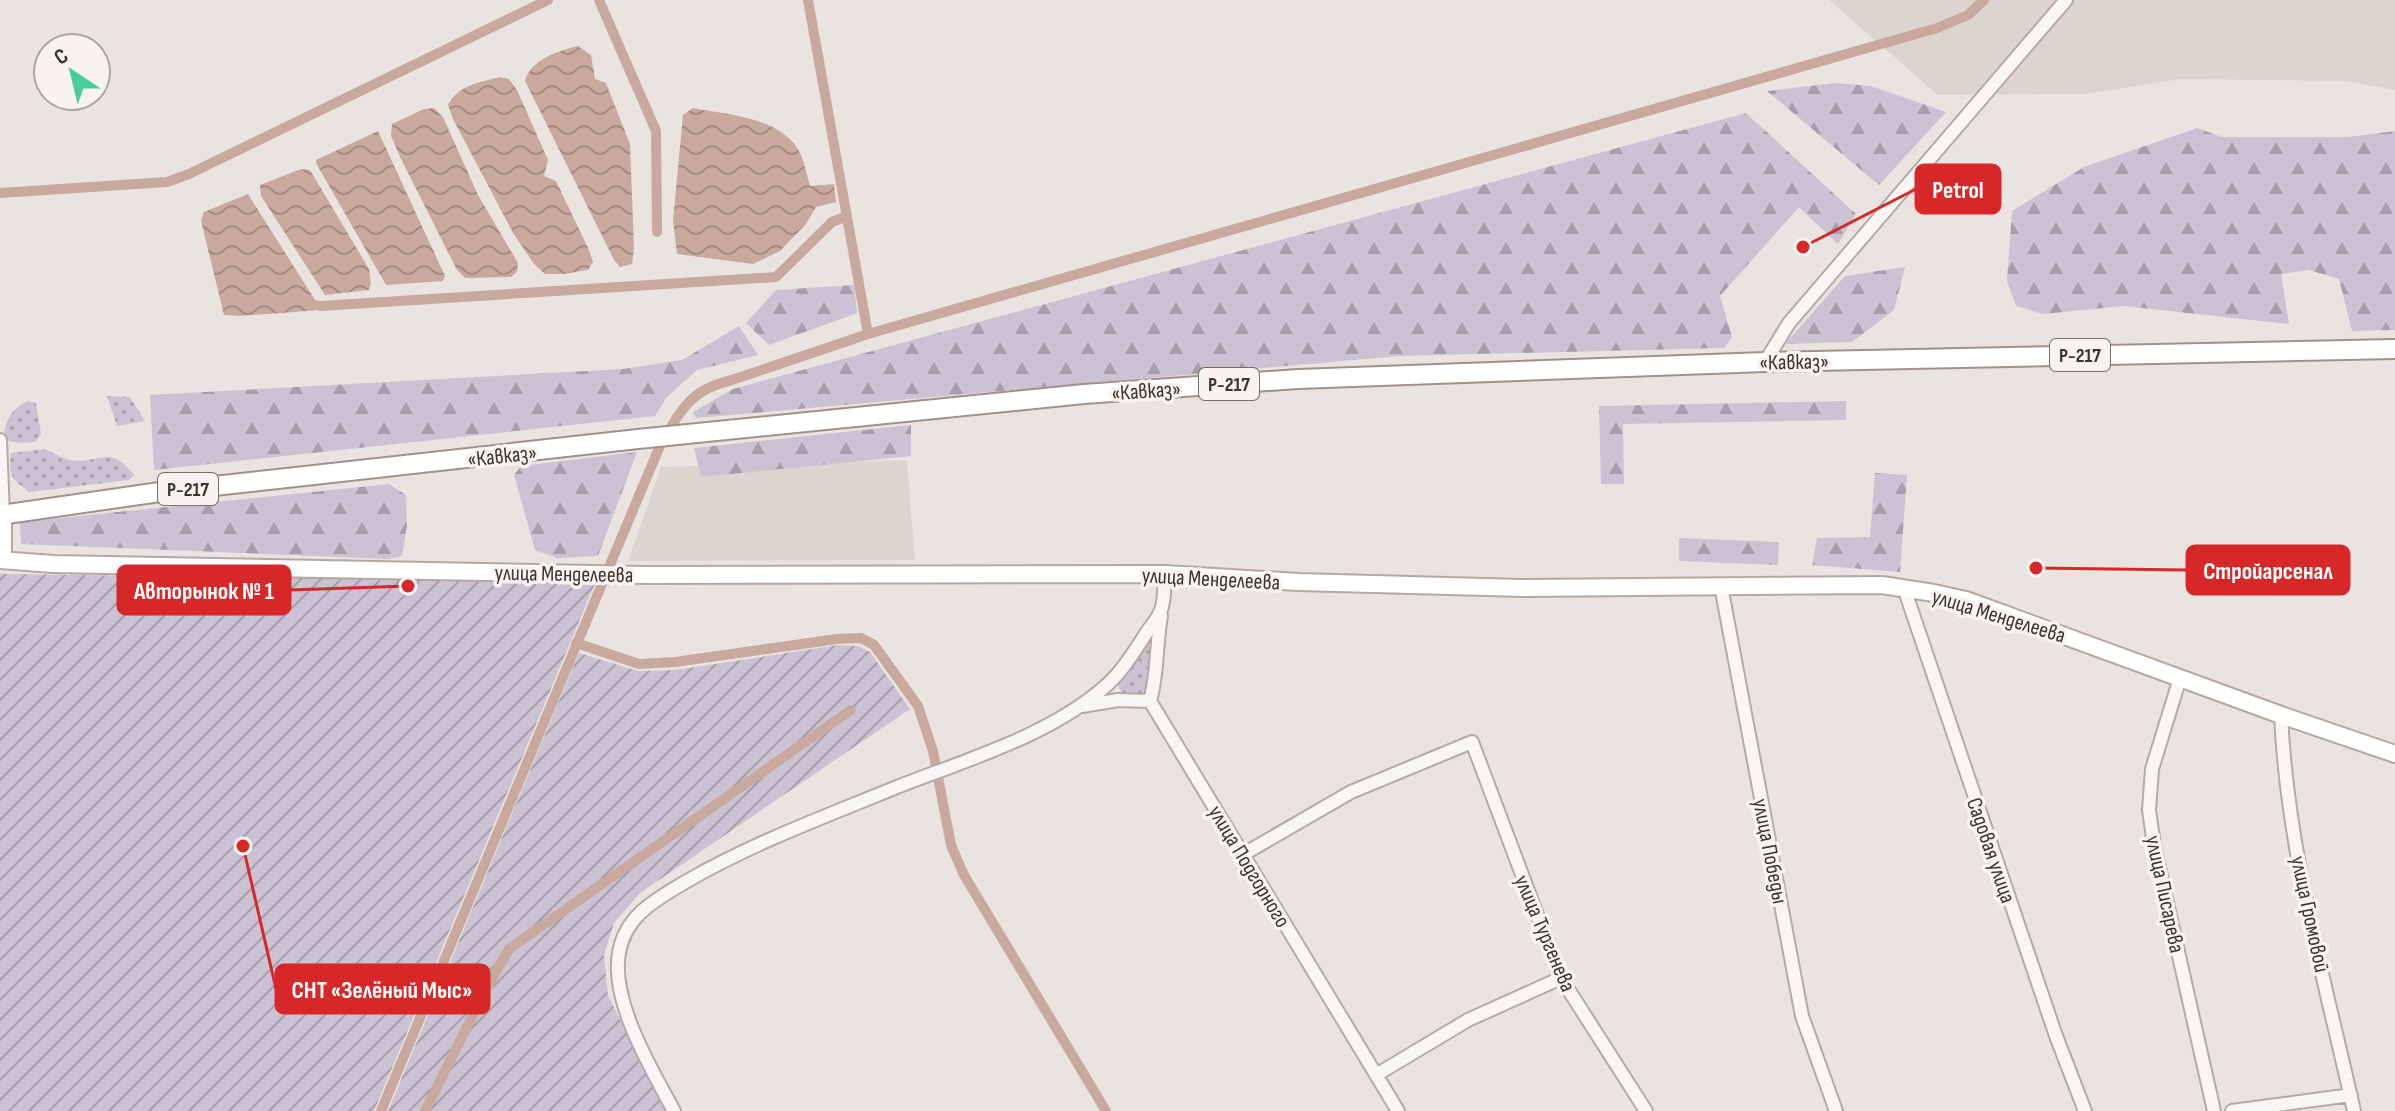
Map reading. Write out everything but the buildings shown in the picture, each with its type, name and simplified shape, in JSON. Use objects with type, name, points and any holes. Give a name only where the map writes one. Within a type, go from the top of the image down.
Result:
[{"type":"highway","name":"«Кавказ»","points":[[2,515],[160,492],[638,439],[1084,394],[1282,380],[1765,362],[2395,349]]},
{"type":"main road","points":[[2,515],[2,560]]},
{"type":"main road","name":"улица Менделеева","points":[[2,560],[53,564],[646,575],[1165,574],[1298,582],[1523,588],[1882,585],[1966,600],[2395,754]]},
{"type":"street","points":[[1765,362],[1789,323],[2066,0]]},
{"type":"street","points":[[0,440],[2,515]]},
{"type":"street","points":[[1081,706],[1118,700],[1150,701],[1156,680],[1156,647],[1165,574]]},
{"type":"street","name":"улица Победы","points":[[1721,586],[1802,1016],[1836,1111]]},
{"type":"street","name":"Садовая улица","points":[[1904,588],[2056,1036],[2085,1111]]},
{"type":"street","points":[[674,1111],[645,1056],[620,995],[618,955],[626,930],[648,904],[717,864],[835,812],[1016,740],[1081,706],[1110,682],[1132,656],[1162,609]]},
{"type":"street","name":"улица Писарева","points":[[2180,678],[2152,769],[2149,810],[2157,860],[2214,1111]]},
{"type":"street","name":"улица Подгорного","points":[[1150,701],[1398,1111]]},
{"type":"street","name":"улица Громовой","points":[[2281,715],[2283,753],[2303,884],[2354,1111]]},
{"type":"street","name":"улица Тургенева","points":[[1242,855],[1351,792],[1472,742],[1561,978],[1646,1111]]},
{"type":"street","points":[[1376,1075],[1468,1020],[1561,978]]},
{"type":"street","points":[[2232,1111],[2351,1095]]},
{"type":"shaded area","points":[[1829,0],[2395,0],[2395,90],[2344,81],[2181,79],[2084,94],[1938,95]]},
{"type":"shaded area","points":[[907,460],[915,560],[628,561],[661,467]]},
{"type":"green space","points":[[1836,83],[1871,86],[1946,112],[1879,185],[1767,91]]},
{"type":"green space","points":[[1746,113],[1856,214],[1838,244],[1799,207],[1720,296],[1732,337],[1724,348],[1399,356],[696,418],[693,412],[733,389]]},
{"type":"green space","points":[[2197,128],[2222,137],[2348,137],[2395,131],[2395,330],[2352,331],[2339,279],[2309,270],[2281,274],[2289,324],[2124,306],[2043,314],[2016,306],[2007,281],[2012,211],[2084,167]]},
{"type":"green space","points":[[1905,267],[1894,310],[1852,342],[1785,344],[1845,276]]},
{"type":"green space","points":[[854,285],[857,313],[769,345],[746,323],[776,290]]},
{"type":"green space","points":[[739,326],[758,355],[697,370],[667,397],[655,416],[154,470],[150,395],[623,369],[682,360]]},
{"type":"green space","points":[[107,396],[130,397],[145,421],[117,426]]},
{"type":"green space","points":[[28,401],[36,403],[41,434],[35,442],[9,441],[4,433],[9,418]]},
{"type":"green space","points":[[1846,401],[1846,420],[1623,424],[1624,484],[1601,484],[1599,406]]},
{"type":"green space","points":[[911,425],[911,456],[701,477],[694,448]]},
{"type":"green space","points":[[44,449],[75,461],[113,458],[134,475],[129,480],[30,492],[13,477],[11,453]]},
{"type":"green space","points":[[637,452],[598,556],[557,558],[535,550],[514,475],[521,466]]},
{"type":"green space","points":[[1875,473],[1907,475],[1900,572],[1812,565],[1817,538],[1870,537]]},
{"type":"green space","points":[[389,484],[406,495],[407,525],[402,556],[389,559],[21,544],[20,522]]},
{"type":"green space","points":[[1679,538],[1779,542],[1778,565],[1679,561]]},
{"type":"green space","points":[[0,574],[596,581],[374,1111],[0,1111]]},
{"type":"green space","points":[[1150,638],[1147,689],[1141,694],[1124,695],[1118,682]]},
{"type":"green space","points":[[838,645],[858,646],[870,652],[910,709],[640,893],[614,923],[604,955],[608,996],[667,1111],[388,1111],[579,653],[638,671],[676,670]]},
{"type":"water","points":[[578,46],[591,55],[595,79],[606,83],[630,144],[634,248],[632,264],[620,267],[525,81],[539,62],[554,53]]},
{"type":"water","points":[[500,77],[509,79],[517,90],[548,160],[544,176],[556,181],[589,250],[593,262],[588,270],[545,274],[534,264],[513,233],[453,119],[448,105],[452,98],[470,85]]},
{"type":"water","points":[[434,108],[443,117],[478,195],[518,263],[517,272],[511,277],[465,278],[457,270],[401,159],[391,136],[392,124],[424,109]]},
{"type":"water","points":[[693,108],[754,120],[782,133],[793,142],[801,155],[810,186],[834,184],[836,202],[816,207],[806,224],[780,251],[753,264],[677,254],[673,221],[683,115]]},
{"type":"water","points":[[378,131],[445,276],[443,281],[386,285],[317,165],[316,160]]},
{"type":"water","points":[[301,169],[310,170],[369,269],[369,290],[325,295],[261,196],[260,185]]},
{"type":"water","points":[[248,194],[315,300],[320,301],[321,310],[224,315],[201,221],[204,212]]},
{"type":"waterway","points":[[0,193],[167,182],[548,0]]},
{"type":"waterway","points":[[599,0],[656,131],[657,232]]},
{"type":"waterway","points":[[808,0],[868,334]]},
{"type":"waterway","points":[[381,1111],[659,448],[680,413],[695,396],[717,384],[868,334],[1937,28],[1968,15],[1984,0]]},
{"type":"waterway","points":[[320,306],[776,277],[832,222],[847,216]]},
{"type":"waterway","points":[[576,643],[639,664],[675,662],[837,639],[861,638],[874,645],[918,706],[933,751],[951,845],[964,875],[1106,1111]]},
{"type":"waterway","points":[[425,1111],[509,949],[851,710]]},
{"type":"place","name":"Petrol","points":[[1803,247]]},
{"type":"place","name":"Стройарсенал","points":[[2036,568]]},
{"type":"place","name":"Авторынок № 1","points":[[408,586]]},
{"type":"place","name":"СНТ «Зелёный Мыс»","points":[[243,846]]}]
